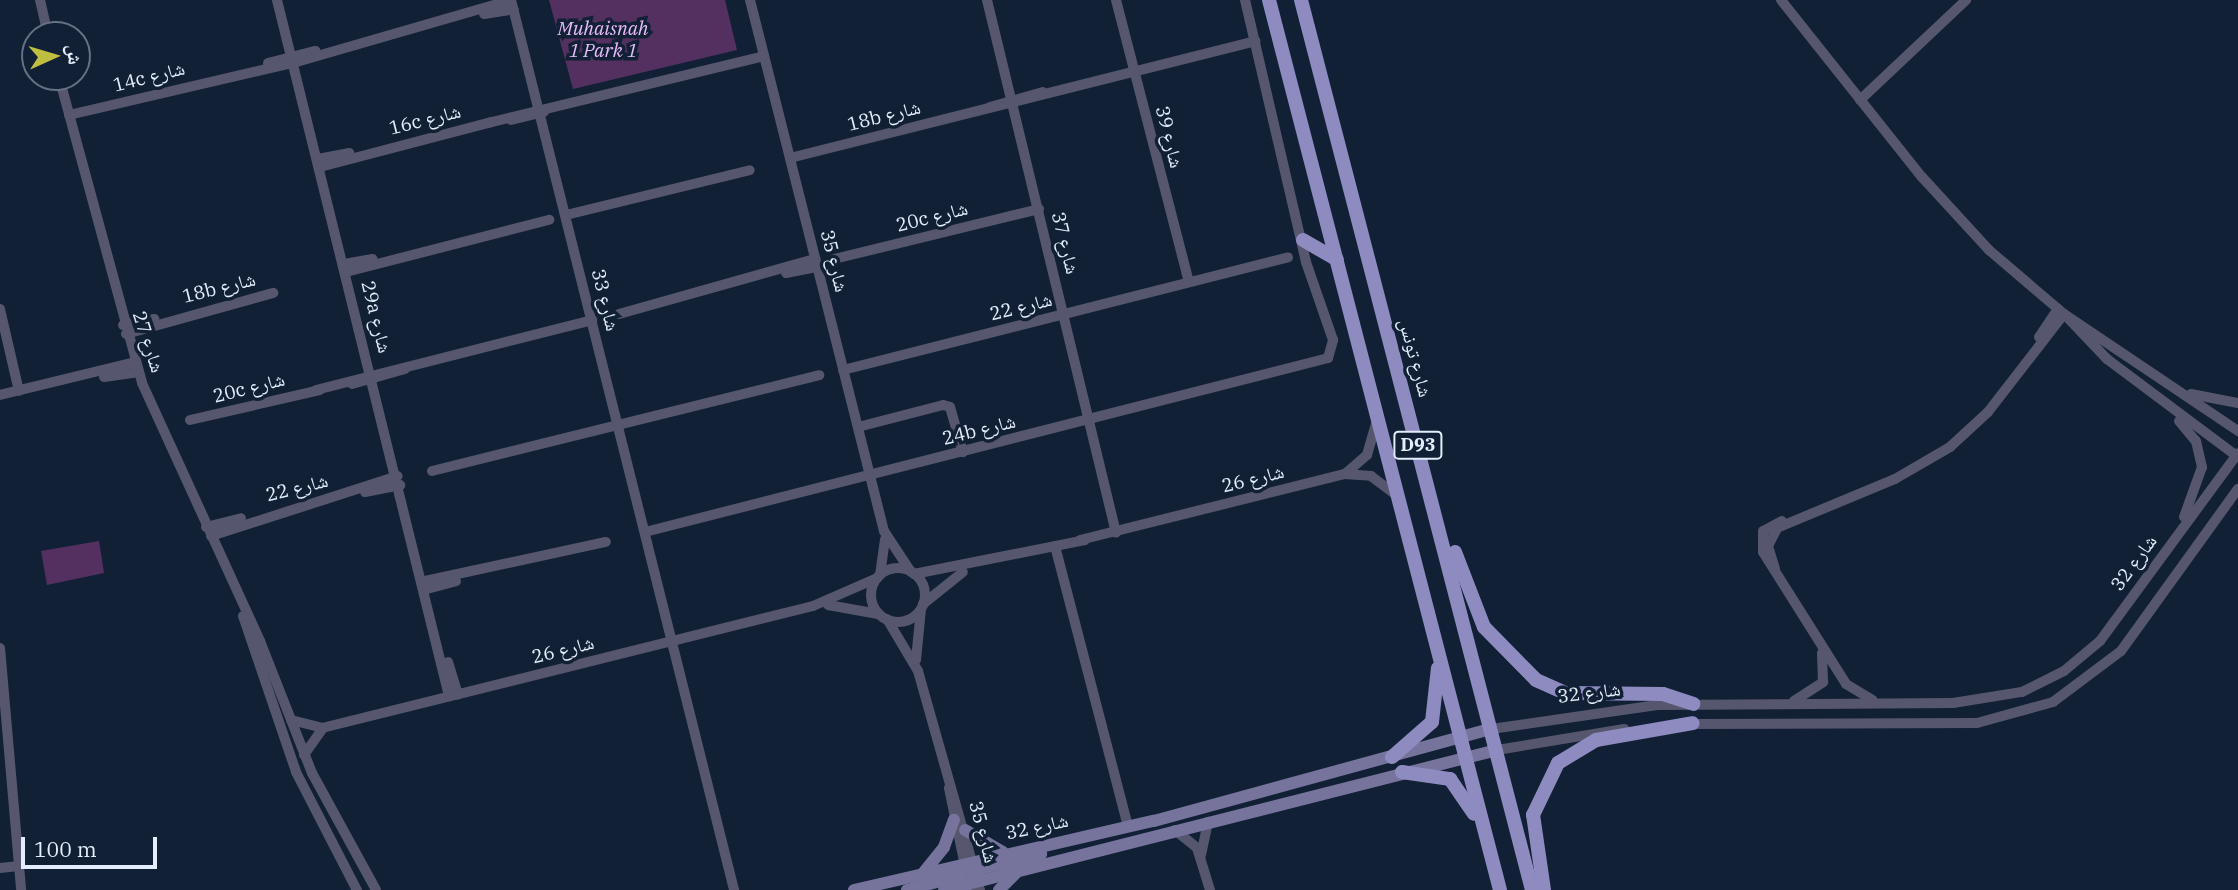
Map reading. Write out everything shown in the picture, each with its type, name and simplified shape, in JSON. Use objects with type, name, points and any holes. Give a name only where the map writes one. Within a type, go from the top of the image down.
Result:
[{"type":"main road","name":"D93","points":[[1269,0],[1500,890]]},
{"type":"main road","name":"شارع تونس","points":[[1301,0],[1442,532],[1532,890]]},
{"type":"main road","points":[[1309,244],[1337,260]]},
{"type":"main road","points":[[1442,532],[1484,627],[1536,680],[1565,693],[1663,694],[1693,704]]},
{"type":"main road","points":[[1392,757],[1432,722],[1438,700],[1438,646]]},
{"type":"main road","points":[[1544,890],[1532,815],[1558,763],[1596,740],[1693,723]]},
{"type":"main road","points":[[1402,772],[1432,772],[1457,784],[1488,843]]},
{"type":"street","points":[[40,0],[45,21]]},
{"type":"street","name":"29a شارع","points":[[278,0],[454,695]]},
{"type":"street","name":"شارع 35","points":[[750,0],[884,531],[912,573]]},
{"type":"street","name":"شارع 37","points":[[987,0],[1119,530]]},
{"type":"street","name":"شارع 39","points":[[1116,0],[1189,282]]},
{"type":"street","points":[[1245,0],[1309,244]]},
{"type":"street","points":[[1782,0],[1966,227],[2061,311],[2095,349],[2167,407],[2237,455]]},
{"type":"street","points":[[1858,97],[1966,0]]},
{"type":"street","name":"14c شارع","points":[[69,115],[512,3]]},
{"type":"street","name":"شارع 33","points":[[512,3],[735,888]]},
{"type":"street","name":"18b شارع","points":[[790,158],[1256,41]]},
{"type":"street","name":"16c شارع","points":[[319,163],[764,56]]},
{"type":"street","name":"شارع 27","points":[[63,91],[124,330],[137,367],[304,755],[376,890]]},
{"type":"street","points":[[566,215],[750,170]]},
{"type":"street","name":"20c شارع","points":[[834,259],[1039,209]]},
{"type":"street","points":[[345,268],[549,220]]},
{"type":"street","name":"24b شارع","points":[[645,532],[1322,362],[1333,352],[1334,340],[1306,262],[1309,244]]},
{"type":"street","name":"شارع 22","points":[[843,370],[1288,257]]},
{"type":"street","points":[[620,314],[816,263]]},
{"type":"street","name":"18b شارع","points":[[124,330],[273,293]]},
{"type":"street","points":[[0,309],[19,391]]},
{"type":"street","points":[[1888,703],[1852,691],[1819,642],[1775,569],[1768,546],[1773,532],[1819,509],[1895,479],[1950,447],[1988,412],[2061,311]]},
{"type":"street","points":[[2061,311],[2238,432]]},
{"type":"street","name":"20c شارع","points":[[190,421],[592,320]]},
{"type":"street","points":[[0,395],[137,367]]},
{"type":"street","points":[[432,471],[819,375]]},
{"type":"street","points":[[2180,391],[2238,402]]},
{"type":"street","points":[[858,428],[943,404],[950,407],[963,452]]},
{"type":"street","points":[[2167,407],[2196,441],[2202,467],[2197,493],[2167,550]]},
{"type":"street","points":[[1344,474],[1367,455],[1378,417]]},
{"type":"street","name":"شارع 32","points":[[944,890],[972,877],[1007,853],[1128,827],[1491,729],[1586,712],[1693,704],[1976,702],[2044,683],[2100,641],[2237,455]]},
{"type":"street","name":"شارع 26","points":[[912,573],[976,565],[1344,474],[1371,476],[1400,499]]},
{"type":"street","name":"شارع 22","points":[[208,531],[399,481]]},
{"type":"street","name":"شارع 32","points":[[854,890],[924,872],[972,877],[1020,870],[1497,750],[1693,723],[1976,723],[2053,702],[2120,651],[2238,489]]},
{"type":"street","name":"شارع 35","points":[[879,577],[884,531]]},
{"type":"street","points":[[426,585],[606,542]]},
{"type":"street","points":[[1055,546],[1128,827]]},
{"type":"street","name":"شارع 26","points":[[922,607],[976,565]]},
{"type":"street","points":[[912,573],[924,588],[922,607],[902,622],[883,617],[872,601],[879,577],[912,573]]},
{"type":"street","name":"شارع 26","points":[[291,720],[322,728],[813,606],[879,577]]},
{"type":"street","name":"شارع 27","points":[[240,606],[292,764],[357,890]]},
{"type":"street","name":"شارع 26","points":[[813,606],[854,606],[883,617]]},
{"type":"street","name":"شارع 35","points":[[918,671],[922,607]]},
{"type":"street","name":"شارع 35","points":[[883,617],[918,671],[949,784],[965,830],[972,877]]},
{"type":"street","points":[[1787,703],[1823,682],[1819,642]]},
{"type":"street","points":[[0,648],[21,890]]},
{"type":"street","points":[[304,755],[322,728]]},
{"type":"street","name":"شارع 35","points":[[949,784],[954,820],[972,877]]},
{"type":"street","points":[[924,872],[944,847],[954,820]]},
{"type":"street","points":[[1208,822],[1201,855],[1210,890]]},
{"type":"street","points":[[965,830],[1007,853]]},
{"type":"street","points":[[1175,830],[1201,855]]},
{"type":"street","points":[[906,890],[972,877],[1076,845],[1089,836]]},
{"type":"street","points":[[0,868],[19,866]]},
{"type":"street","points":[[999,890],[1020,870]]},
{"type":"green space","name":"Muhaisnah 1 Park 1","points":[[549,0],[725,0],[737,50],[573,89]]},
{"type":"green space","points":[[99,541],[104,573],[47,585],[41,551]]}]
